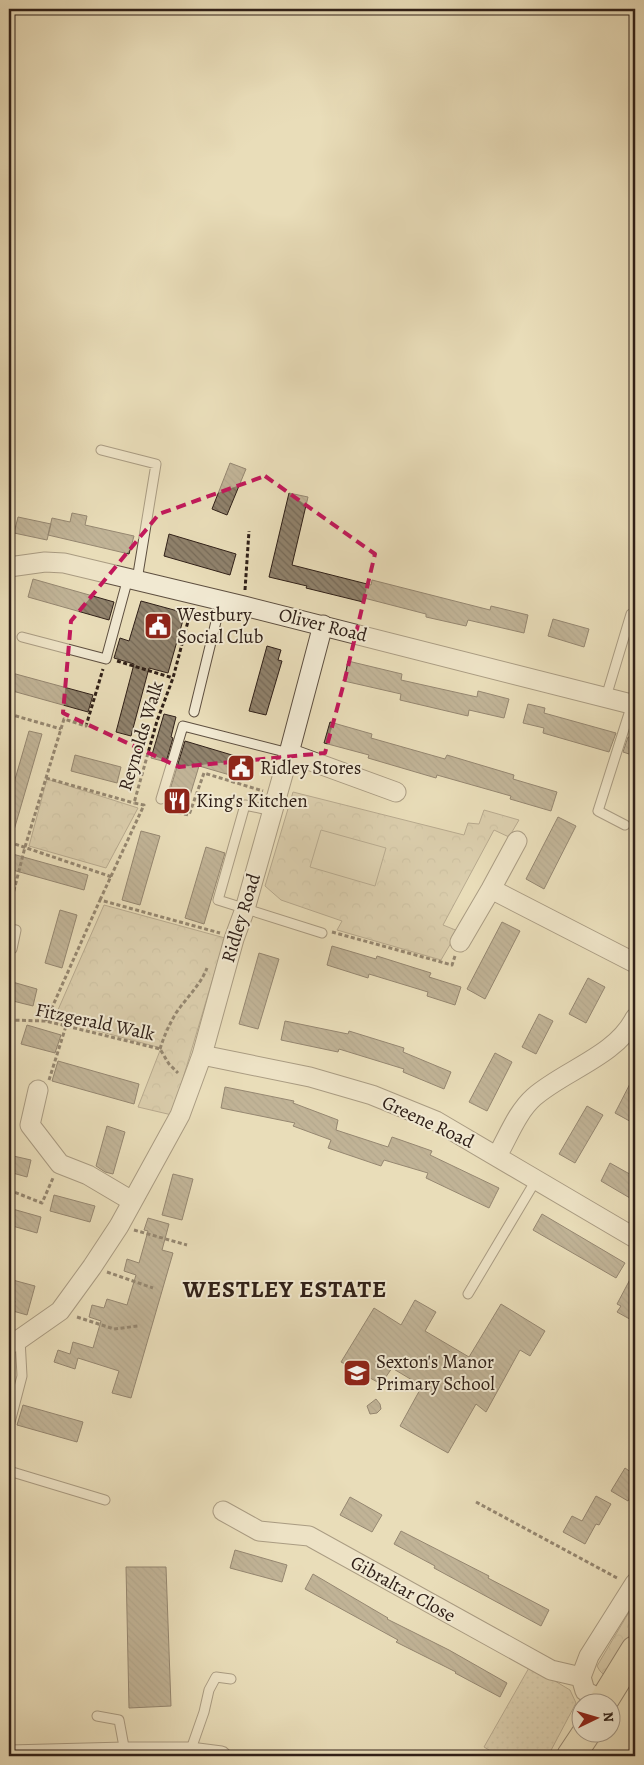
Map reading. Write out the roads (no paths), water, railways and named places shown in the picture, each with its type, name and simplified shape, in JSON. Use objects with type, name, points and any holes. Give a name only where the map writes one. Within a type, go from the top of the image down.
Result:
[{"type":"main road","points":[[609,1692],[635,1650]]},
{"type":"main road","points":[[571,1756],[580,1742]]},
{"type":"main road","points":[[577,1756],[583,1742]]},
{"type":"street","name":"Oliver Road","points":[[9,567],[45,562],[64,563],[323,625],[634,705]]},
{"type":"street","name":"Ridley Road","points":[[15,1341],[60,1311],[119,1226],[180,1115],[202,1055],[234,939],[245,909],[323,625]]},
{"type":"street","points":[[289,753],[396,792]]},
{"type":"street","points":[[460,942],[517,841]]},
{"type":"street","points":[[491,889],[635,963]]},
{"type":"street","points":[[497,1156],[519,1116],[533,1098],[614,1044],[631,1026],[635,1018]]},
{"type":"street","name":"Greene Road","points":[[202,1055],[310,1077],[372,1095],[436,1121],[635,1238]]},
{"type":"street","points":[[38,1090],[30,1125],[60,1164],[88,1175],[132,1201]]},
{"type":"street","name":"Gibraltar Close","points":[[223,1511],[259,1531],[308,1536],[551,1670],[581,1677]]},
{"type":"street","points":[[587,1692],[581,1677],[589,1656],[634,1585]]},
{"type":"street","points":[[9,1755],[190,1752],[222,1756]]},
{"type":"lane","points":[[22,637],[106,659],[133,579],[156,464],[101,450]]},
{"type":"lane","points":[[194,712],[221,600]]},
{"type":"lane","points":[[606,697],[631,614]]},
{"type":"lane","points":[[625,825],[598,811],[634,705]]},
{"type":"lane","points":[[161,799],[183,726],[289,753]]},
{"type":"lane","points":[[275,803],[245,805],[218,900],[322,933]]},
{"type":"lane","points":[[9,928],[16,930],[12,949]]},
{"type":"lane","points":[[468,1294],[536,1180]]},
{"type":"lane","points":[[9,1426],[22,1376],[15,1341]]},
{"type":"lane","points":[[9,1471],[105,1500]]},
{"type":"lane","points":[[190,1752],[204,1712],[209,1690],[216,1677],[231,1679]]},
{"type":"lane","points":[[97,1716],[119,1720],[125,1752]]},
{"type":"place","name":"Westbury Social Club","points":[[158,626]]},
{"type":"place","name":"Ridley Stores","points":[[241,768]]},
{"type":"place","name":"King's Kitchen","points":[[177,801]]},
{"type":"place","name":"Sexton's Manor Primary School","points":[[357,1373]]},
{"type":"district","name":"WESTLEY ESTATE","points":[[285,1289]]}]
